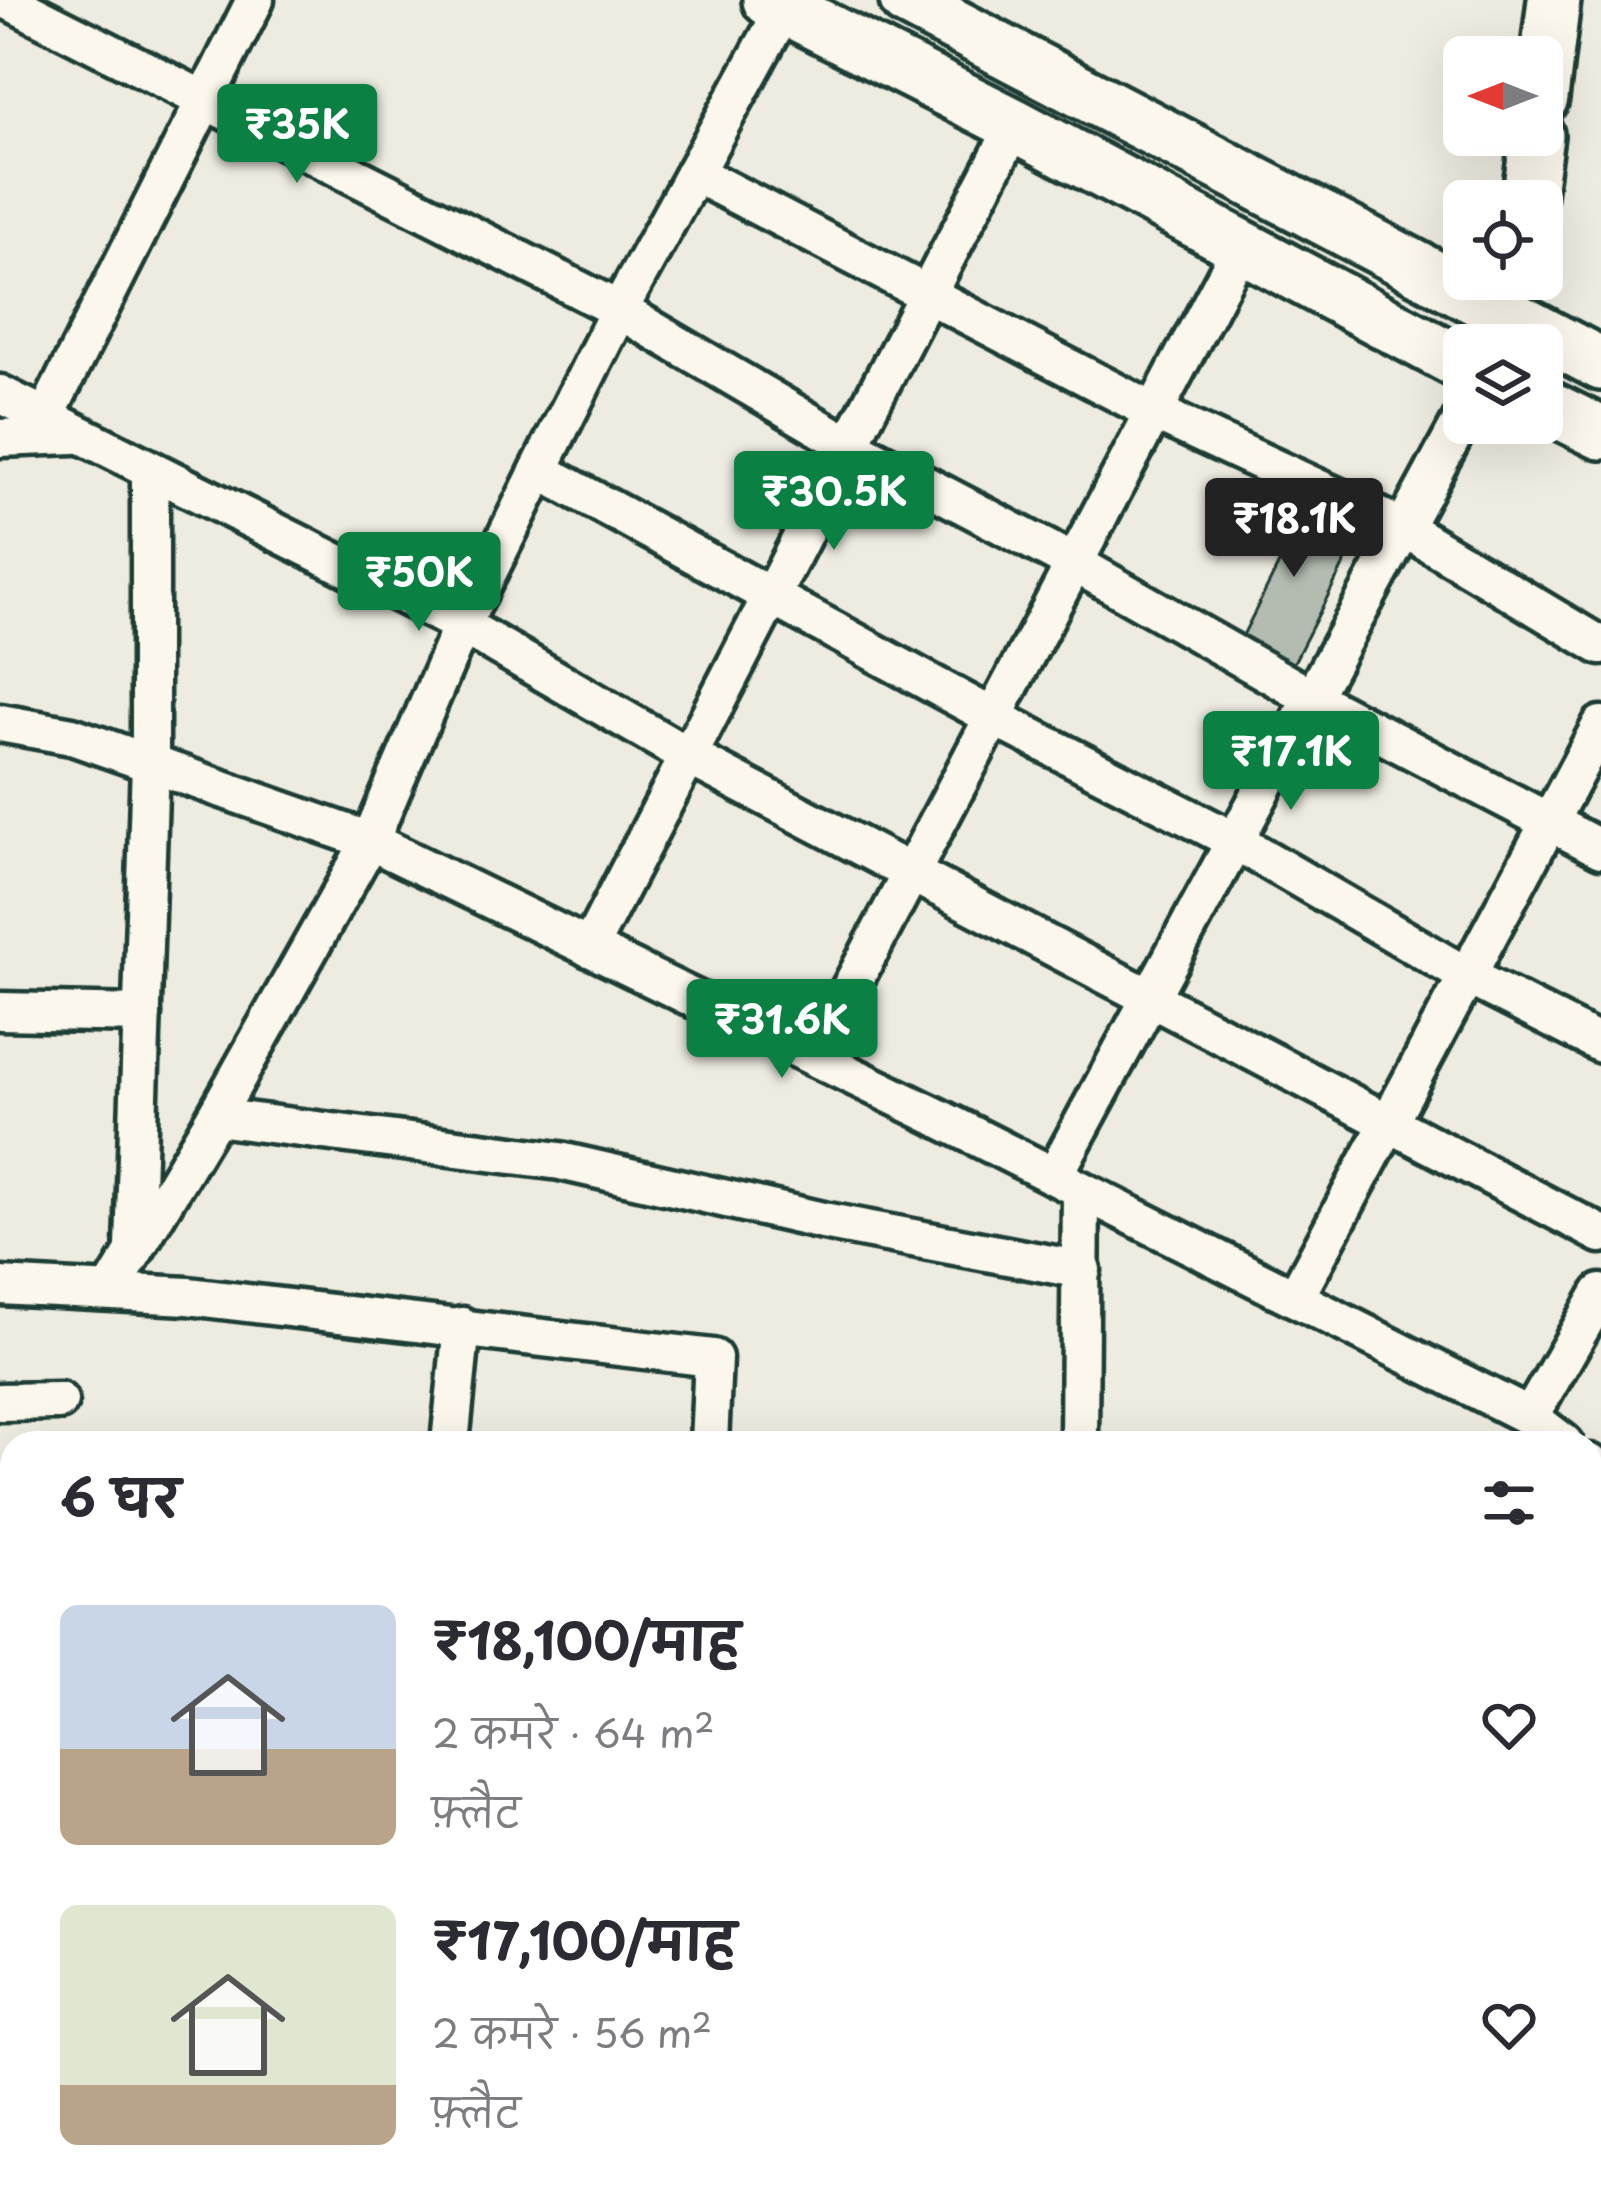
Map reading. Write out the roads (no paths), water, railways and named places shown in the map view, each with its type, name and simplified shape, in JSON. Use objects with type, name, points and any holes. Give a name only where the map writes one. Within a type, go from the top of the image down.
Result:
[{"type":"main road","points":[[906,0],[1443,272]]},
{"type":"main road","points":[[1550,36],[1554,0]]},
{"type":"main road","points":[[776,4],[1015,125],[1443,353]]},
{"type":"main road","points":[[1383,320],[1443,294]]},
{"type":"main road","points":[[1493,300],[1601,364]]},
{"type":"main road","points":[[1563,415],[1601,434]]},
{"type":"street","points":[[7,0],[619,310],[849,445],[1074,563],[1312,698],[1601,849]]},
{"type":"street","points":[[45,418],[255,0]]},
{"type":"street","points":[[111,1290],[215,1117],[370,841],[462,625],[776,4]]},
{"type":"street","points":[[589,948],[1015,125]]},
{"type":"street","points":[[694,173],[1154,412],[1404,528],[1601,646]]},
{"type":"street","points":[[814,1057],[1242,245]]},
{"type":"street","points":[[0,394],[462,625],[688,756],[1601,1234]]},
{"type":"street","points":[[0,438],[79,435]]},
{"type":"street","points":[[1079,1431],[1082,1270],[1067,1183],[1150,997],[1449,444]]},
{"type":"street","points":[[539,470],[1234,842],[1467,976],[1601,1044]]},
{"type":"street","points":[[134,1252],[150,763],[150,471]]},
{"type":"street","points":[[0,723],[72,736],[370,841],[1067,1183],[1530,1417],[1548,1431]]},
{"type":"street","points":[[1295,1298],[1601,725]]},
{"type":"street","points":[[0,1012],[142,1013]]},
{"type":"street","points":[[215,1117],[560,1161],[823,1221],[1082,1270]]},
{"type":"street","points":[[0,1286],[111,1290],[462,1326],[713,1358],[710,1431]]},
{"type":"street","points":[[1530,1417],[1601,1293]]},
{"type":"street","points":[[451,1431],[462,1326]]},
{"type":"street","points":[[0,1402],[58,1401]]}]
